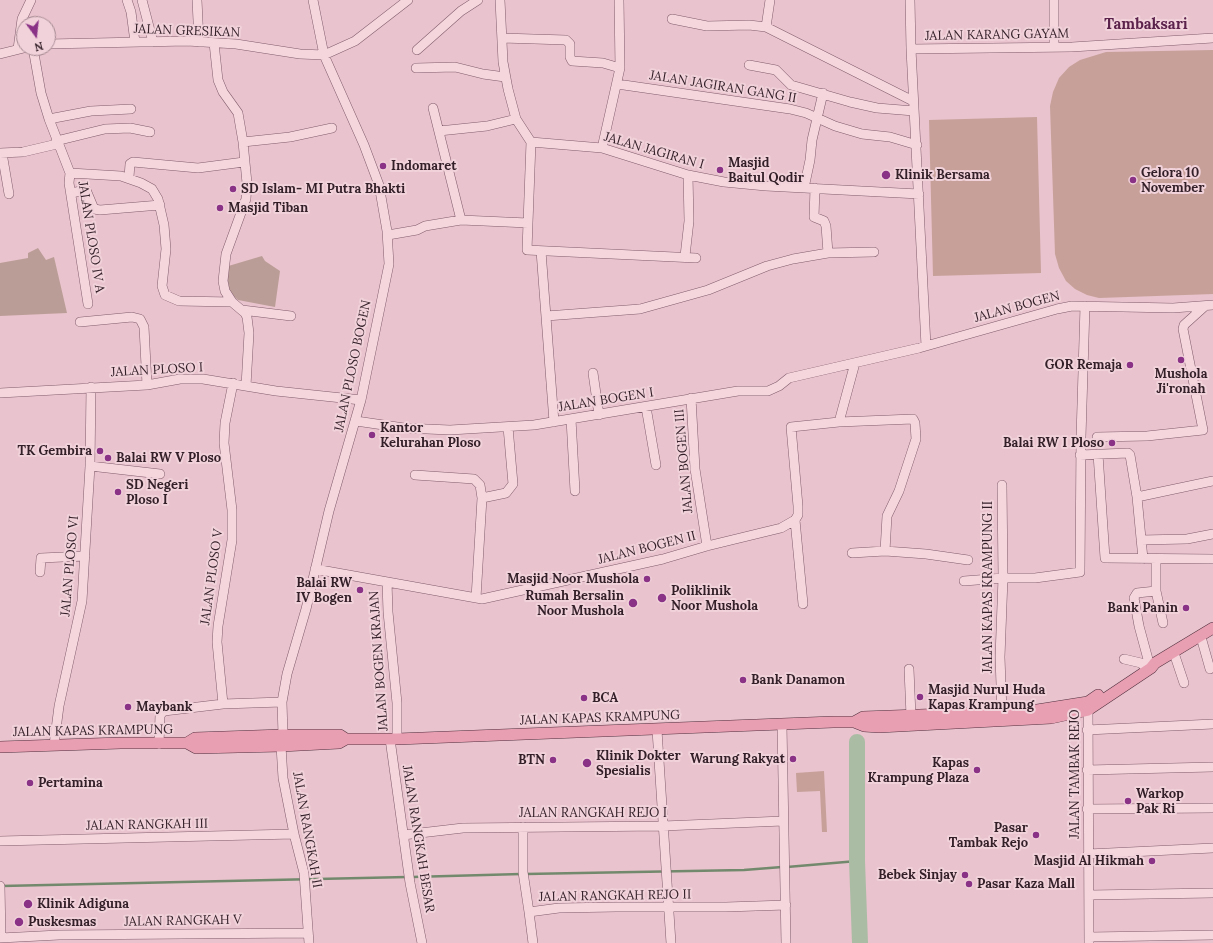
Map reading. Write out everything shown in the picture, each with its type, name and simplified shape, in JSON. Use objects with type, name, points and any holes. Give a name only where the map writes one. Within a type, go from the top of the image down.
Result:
[{"type":"main road","name":"JALAN KAPAS KRAMPUNG","points":[[0,747],[187,743],[195,738],[282,740],[340,735],[346,739],[394,739],[854,722],[864,726],[879,727],[1051,718],[1088,706],[1149,664],[1174,653],[1213,628]]},
{"type":"main road","name":"JALAN KAPAS KRAMPUNG","points":[[854,722],[863,717],[1002,713],[1088,706]]},
{"type":"street","points":[[23,16],[31,0]]},
{"type":"street","points":[[128,0],[134,24],[135,42]]},
{"type":"street","points":[[142,0],[153,42]]},
{"type":"street","points":[[196,0],[199,42]]},
{"type":"street","name":"JALAN PLOSO BOGEN","points":[[282,740],[282,702],[290,661],[315,569],[328,511],[362,400],[389,264],[388,235],[383,201],[376,174],[324,55],[316,0]]},
{"type":"street","points":[[324,55],[355,41],[408,0]]},
{"type":"street","points":[[417,50],[461,11],[478,0]]},
{"type":"street","points":[[500,0],[505,77],[516,119],[531,142],[527,250],[685,256],[696,258]]},
{"type":"street","points":[[602,148],[620,68],[619,0]]},
{"type":"street","points":[[766,27],[770,0]]},
{"type":"street","points":[[910,0],[911,49]]},
{"type":"street","points":[[1054,0],[1054,47]]},
{"type":"street","points":[[672,19],[707,26],[749,25],[766,27],[913,101]]},
{"type":"street","points":[[502,38],[564,39],[569,43],[570,57],[572,61],[595,62],[620,68]]},
{"type":"street","name":"JALAN KARANG GAYAM","points":[[926,346],[917,144],[913,101],[911,49],[1054,47],[1213,38]]},
{"type":"street","points":[[214,42],[218,80],[223,92],[239,115],[247,183],[246,199],[226,254],[223,267],[224,287],[232,302],[242,310],[247,317],[249,333],[246,386]]},
{"type":"street","name":"JALAN GRESIKAN","points":[[56,44],[214,42],[300,54],[324,55]]},
{"type":"street","points":[[0,54],[16,49]]},
{"type":"street","points":[[34,56],[41,93],[57,143],[70,173],[116,175],[129,178],[152,189],[160,205],[166,244],[162,281],[162,290],[165,295],[179,301],[232,302]]},
{"type":"street","points":[[749,65],[780,73],[788,84],[877,108],[914,111]]},
{"type":"street","points":[[416,68],[455,66],[483,74],[505,77]]},
{"type":"street","name":"JALAN JAGIRAN GANG II","points":[[617,84],[790,109],[806,113],[835,126],[862,134],[890,137],[917,144]]},
{"type":"street","points":[[804,188],[810,160],[812,140],[823,93]]},
{"type":"street","points":[[432,108],[461,220]]},
{"type":"street","points":[[49,119],[97,110],[131,109]]},
{"type":"street","points":[[439,131],[496,124],[516,119]]},
{"type":"street","points":[[10,194],[1,153],[23,152],[105,128],[130,128],[150,132]]},
{"type":"street","points":[[243,142],[290,137],[332,128]]},
{"type":"street","name":"JALAN JAGIRAN I","points":[[531,142],[602,148],[688,175],[724,182],[919,194]]},
{"type":"street","points":[[129,178],[130,164],[133,162],[198,168],[244,162]]},
{"type":"street","name":"JALAN PLOSO IV A","points":[[70,173],[69,183],[88,304]]},
{"type":"street","points":[[685,256],[689,221],[688,175]]},
{"type":"street","points":[[815,188],[814,216],[816,219],[822,220],[826,224],[828,253]]},
{"type":"street","points":[[71,193],[86,190],[94,209],[100,210],[160,205]]},
{"type":"street","points":[[388,235],[417,230],[425,226],[461,220],[528,223]]},
{"type":"street","points":[[541,251],[554,422]]},
{"type":"street","points":[[546,316],[618,312],[653,306],[712,289],[777,263],[828,253],[874,252]]},
{"type":"street","name":"JALAN BOGEN","points":[[855,363],[926,346],[1051,310],[1072,306],[1173,308],[1209,306]]},
{"type":"street","points":[[964,581],[1003,578],[1035,578],[1080,572],[1080,455],[1085,306]]},
{"type":"street","points":[[1097,437],[1147,436],[1208,430],[1183,328],[1184,325],[1209,306]]},
{"type":"street","points":[[242,310],[292,316]]},
{"type":"street","points":[[80,322],[132,317],[140,319],[144,327],[147,385]]},
{"type":"street","points":[[839,422],[855,363]]},
{"type":"street","name":"JALAN BOGEN I","points":[[356,421],[404,428],[450,430],[508,427],[554,422],[738,391],[768,391],[779,386],[789,378],[855,363]]},
{"type":"street","points":[[593,373],[599,415]]},
{"type":"street","name":"JALAN PLOSO I","points":[[0,393],[147,385],[180,379],[203,379],[246,386],[362,400]]},
{"type":"street","name":"JALAN PLOSO V","points":[[223,704],[217,642],[218,626],[232,540],[232,510],[224,443],[225,423],[233,383]]},
{"type":"street","name":"JALAN PLOSO VI","points":[[54,745],[59,706],[80,613],[90,466],[91,387]]},
{"type":"street","name":"JALAN BOGEN III","points":[[691,398],[695,469],[707,546]]},
{"type":"street","points":[[646,407],[656,466]]},
{"type":"street","points":[[571,419],[575,491]]},
{"type":"street","points":[[803,604],[795,520],[798,515],[798,506],[791,427],[891,419],[915,420],[916,439],[899,491],[887,516],[885,551]]},
{"type":"street","points":[[482,498],[506,493],[512,488],[513,473],[508,427]]},
{"type":"street","points":[[1080,455],[1129,453],[1137,497],[1143,559]]},
{"type":"street","points":[[1098,454],[1105,558],[1213,559]]},
{"type":"street","points":[[90,466],[160,474]]},
{"type":"street","points":[[415,475],[474,479],[480,485],[482,498],[476,598]]},
{"type":"street","points":[[1137,497],[1213,481]]},
{"type":"street","name":"JALAN KAPAS KRAMPUNG II","points":[[1002,485],[1003,578],[1000,657],[1002,713]]},
{"type":"street","name":"JALAN BOGEN II","points":[[315,569],[476,598],[500,596],[663,559],[707,546],[781,528],[795,520]]},
{"type":"street","points":[[1141,540],[1179,540],[1213,534]]},
{"type":"street","points":[[852,553],[885,551],[949,556],[968,560]]},
{"type":"street","points":[[40,572],[41,558],[85,556]]},
{"type":"street","points":[[1156,559],[1156,591],[1163,623]]},
{"type":"street","name":"JALAN BOGEN KRAJAN","points":[[387,582],[388,612],[397,703],[394,739]]},
{"type":"street","points":[[1124,659],[1149,664],[1139,626],[1134,598],[1137,593],[1156,591]]},
{"type":"street","points":[[1201,637],[1210,669]]},
{"type":"street","points":[[1174,653],[1184,683]]},
{"type":"street","points":[[909,669],[911,716]]},
{"type":"street","points":[[159,744],[160,715],[162,712],[223,704],[282,702]]},
{"type":"street","name":"JALAN TAMBAK REJO","points":[[1088,706],[1087,809],[1089,940]]},
{"type":"street","points":[[782,724],[786,943]]},
{"type":"street","points":[[1087,730],[1213,724]]},
{"type":"street","points":[[657,730],[671,943]]},
{"type":"street","name":"JALAN RANGKAH BESAR","points":[[394,739],[403,835],[410,883],[422,943]]},
{"type":"street","name":"JALAN RANGKAH II","points":[[282,740],[283,778],[294,834],[304,873],[309,943]]},
{"type":"street","points":[[1087,770],[1213,767]]},
{"type":"street","points":[[1087,809],[1213,808]]},
{"type":"street","name":"JALAN RANGKAH REJO I","points":[[403,835],[463,828],[663,826],[783,821]]},
{"type":"street","name":"JALAN RANGKAH REJO II","points":[[523,827],[524,876],[529,912],[559,908],[786,905]]},
{"type":"street","name":"JALAN RANGKAH III","points":[[0,841],[294,834]]},
{"type":"street","points":[[1088,854],[1213,848]]},
{"type":"street","points":[[0,886],[0,938]]},
{"type":"street","points":[[1089,895],[1213,893]]},
{"type":"street","points":[[529,912],[533,943]]},
{"type":"street","name":"JALAN RANGKAH V","points":[[0,938],[59,939],[308,933]]},
{"type":"street","points":[[1089,940],[1213,935]]},
{"type":"shaded area","name":"Gelora 10 November","points":[[1213,50],[1213,294],[1099,298],[1087,295],[1075,289],[1066,281],[1059,268],[1055,254],[1050,106],[1053,92],[1059,78],[1069,67],[1080,60],[1106,52]]},
{"type":"shaded area","points":[[1037,117],[1041,273],[933,276],[929,120]]},
{"type":"shaded area","points":[[38,248],[46,260],[54,257],[67,313],[0,316],[0,263],[28,258],[28,253]]},
{"type":"shaded area","points":[[262,256],[265,261],[280,271],[275,307],[238,300],[230,293],[225,267]]},
{"type":"shaded area","points":[[824,771],[827,832],[822,832],[820,791],[797,792],[796,773]]},
{"type":"waterway","points":[[857,742],[857,861],[860,943]]},
{"type":"waterway","points":[[787,867],[857,861]]},
{"type":"waterway","points":[[526,874],[744,870],[782,867]]},
{"type":"waterway","points":[[412,877],[521,874]]},
{"type":"waterway","points":[[2,886],[407,877]]},
{"type":"place","name":"Indomaret","points":[[383,166]]},
{"type":"place","name":"Masjid Baitul Qodir","points":[[720,170]]},
{"type":"place","name":"Klinik Bersama","points":[[886,175]]},
{"type":"place","name":"Gelora 10 November","points":[[1133,180]]},
{"type":"place","name":"SD Islam- MI Putra Bhakti","points":[[233,189]]},
{"type":"place","name":"Masjid Tiban","points":[[220,208]]},
{"type":"place","name":"Mushola Ji'ronah","points":[[1181,360]]},
{"type":"place","name":"GOR Remaja","points":[[1130,365]]},
{"type":"place","name":"Kantor Kelurahan Ploso","points":[[372,435]]},
{"type":"place","name":"Balai RW I Ploso","points":[[1112,443]]},
{"type":"place","name":"TK Gembira","points":[[100,451]]},
{"type":"place","name":"Balai RW V Ploso","points":[[108,458]]},
{"type":"place","name":"SD Negeri Ploso I","points":[[118,492]]},
{"type":"place","name":"Masjid Noor Mushola","points":[[647,579]]},
{"type":"place","name":"Balai RW IV Bogen","points":[[360,590]]},
{"type":"place","name":"Poliklinik Noor Mushola","points":[[662,598]]},
{"type":"place","name":"Rumah Bersalin Noor Mushola","points":[[633,603]]},
{"type":"place","name":"Bank Panin","points":[[1186,608]]},
{"type":"place","name":"Bank Danamon","points":[[743,680]]},
{"type":"place","name":"Masjid Nurul Huda Kapas Krampung","points":[[920,697]]},
{"type":"place","name":"BCA","points":[[584,698]]},
{"type":"place","name":"Maybank","points":[[128,707]]},
{"type":"place","name":"Warung Rakyat","points":[[793,759]]},
{"type":"place","name":"BTN","points":[[553,760]]},
{"type":"place","name":"Klinik Dokter Spesialis","points":[[587,763]]},
{"type":"place","name":"Kapas Krampung Plaza","points":[[977,770]]},
{"type":"place","name":"Pertamina","points":[[30,783]]},
{"type":"place","name":"Warkop Pak Ri","points":[[1128,801]]},
{"type":"place","name":"Pasar Tambak Rejo","points":[[1036,835]]},
{"type":"place","name":"Masjid Al Hikmah","points":[[1152,861]]},
{"type":"place","name":"Bebek Sinjay","points":[[965,875]]},
{"type":"place","name":"Pasar Kaza Mall","points":[[969,884]]},
{"type":"place","name":"Klinik Adiguna","points":[[28,904]]},
{"type":"place","name":"Puskesmas","points":[[19,922]]},
{"type":"district","name":"Tambaksari","points":[[1146,25]]}]
